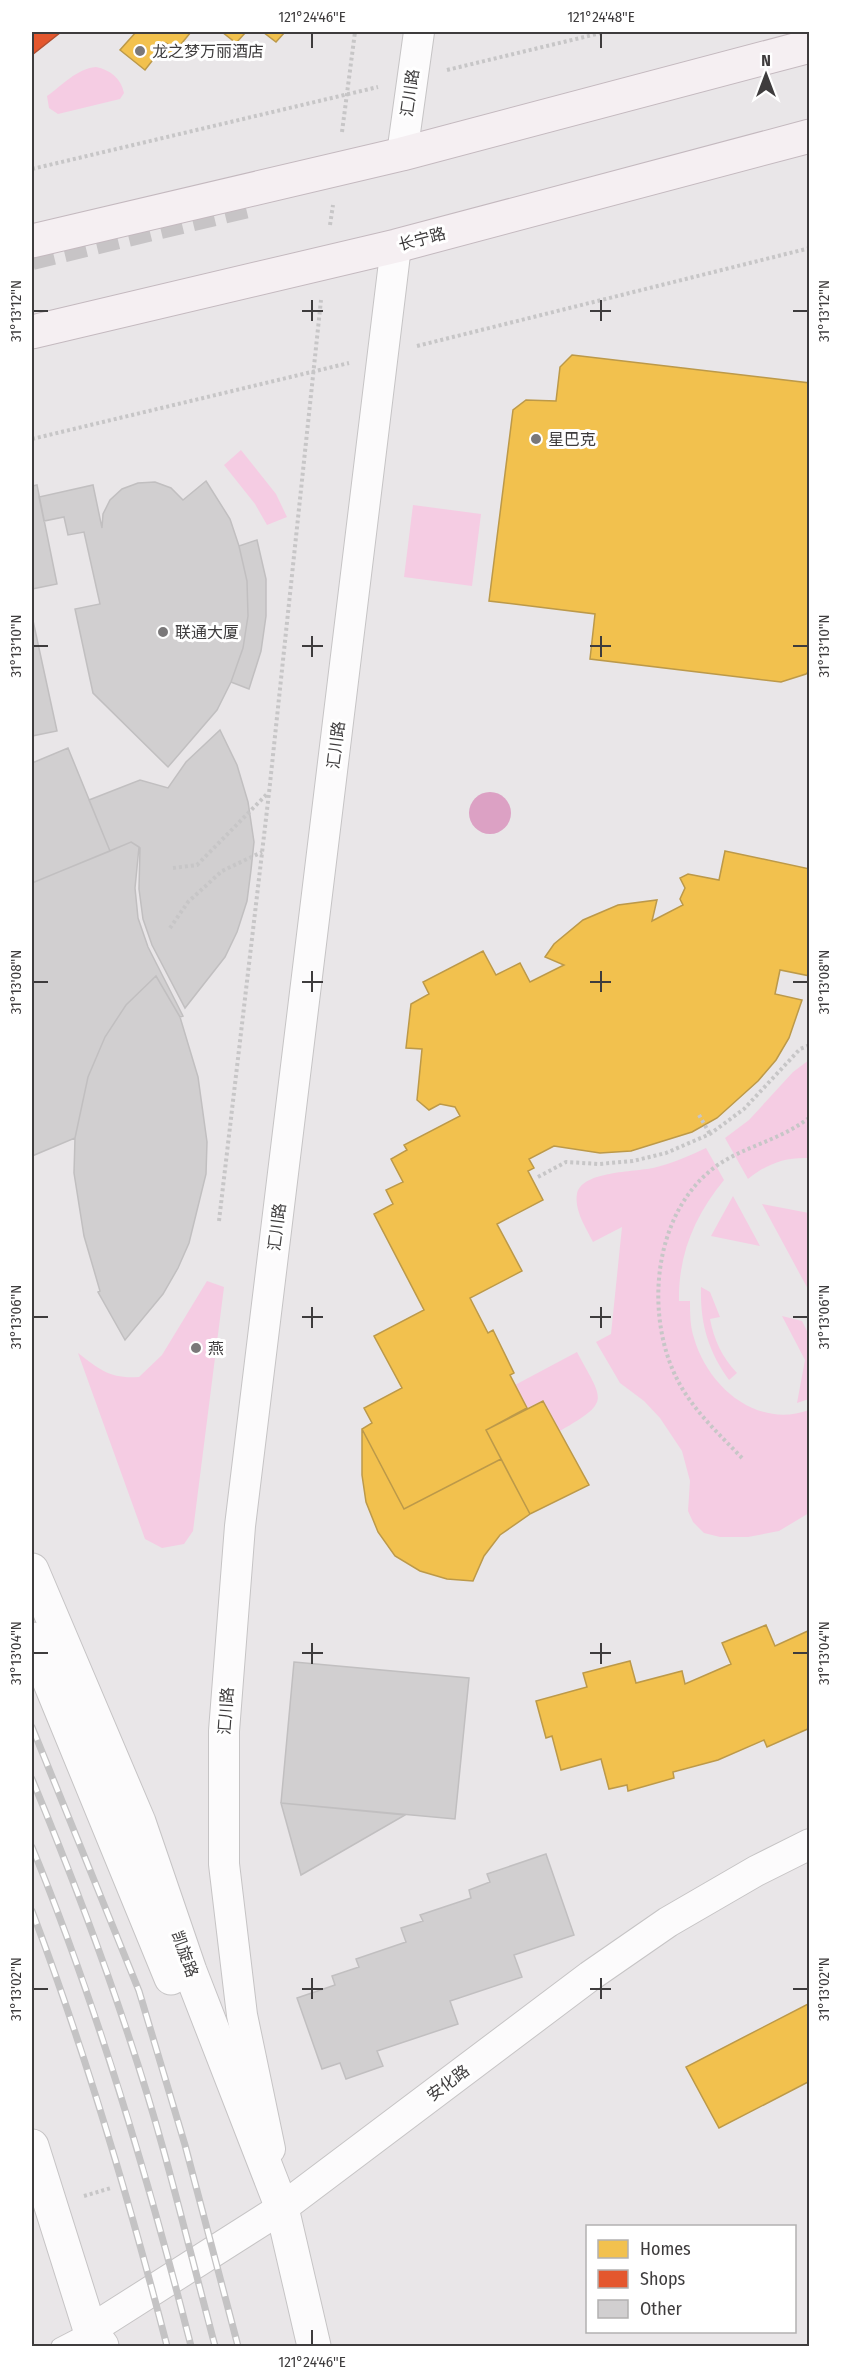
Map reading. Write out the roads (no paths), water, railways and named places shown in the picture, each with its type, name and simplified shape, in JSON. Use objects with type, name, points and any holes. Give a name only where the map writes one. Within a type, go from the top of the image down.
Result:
[{"type":"main road","points":[[32,241],[402,154],[810,46]]},
{"type":"main road","name":"长宁路","points":[[32,332],[396,246],[810,136]]},
{"type":"street","name":"汇川路","points":[[402,154],[419,32]]},
{"type":"street","name":"汇川路","points":[[272,2214],[224,1864],[224,1731],[240,1526],[396,246]]},
{"type":"street","name":"凯旋路","points":[[32,1570],[139,1822],[272,2214],[314,2346]]},
{"type":"street","points":[[32,1639],[176,1991],[272,2214]]},
{"type":"street","name":"安化路","points":[[96,2338],[272,2214],[590,1976],[649,1936],[756,1871],[810,1844]]},
{"type":"street","points":[[32,2146],[96,2338]]},
{"type":"lane","points":[[59,2346],[96,2338]]},
{"type":"tunnel","points":[[32,259],[248,207]]},
{"type":"railway","points":[[32,1727],[139,1991],[185,2145],[238,2346]]},
{"type":"railway","points":[[32,1779],[87,1917],[136,2057],[164,2152],[215,2346]]},
{"type":"railway","points":[[32,1847],[100,2031],[139,2156],[191,2346]]},
{"type":"railway","points":[[32,1911],[71,2019],[106,2127],[167,2346]]},
{"type":"place","name":"龙之梦万丽酒店","points":[[140,51]]},
{"type":"place","name":"星巴克","points":[[536,439]]},
{"type":"place","name":"联通大厦","points":[[163,632]]},
{"type":"place","name":"燕","points":[[196,1348]]}]
